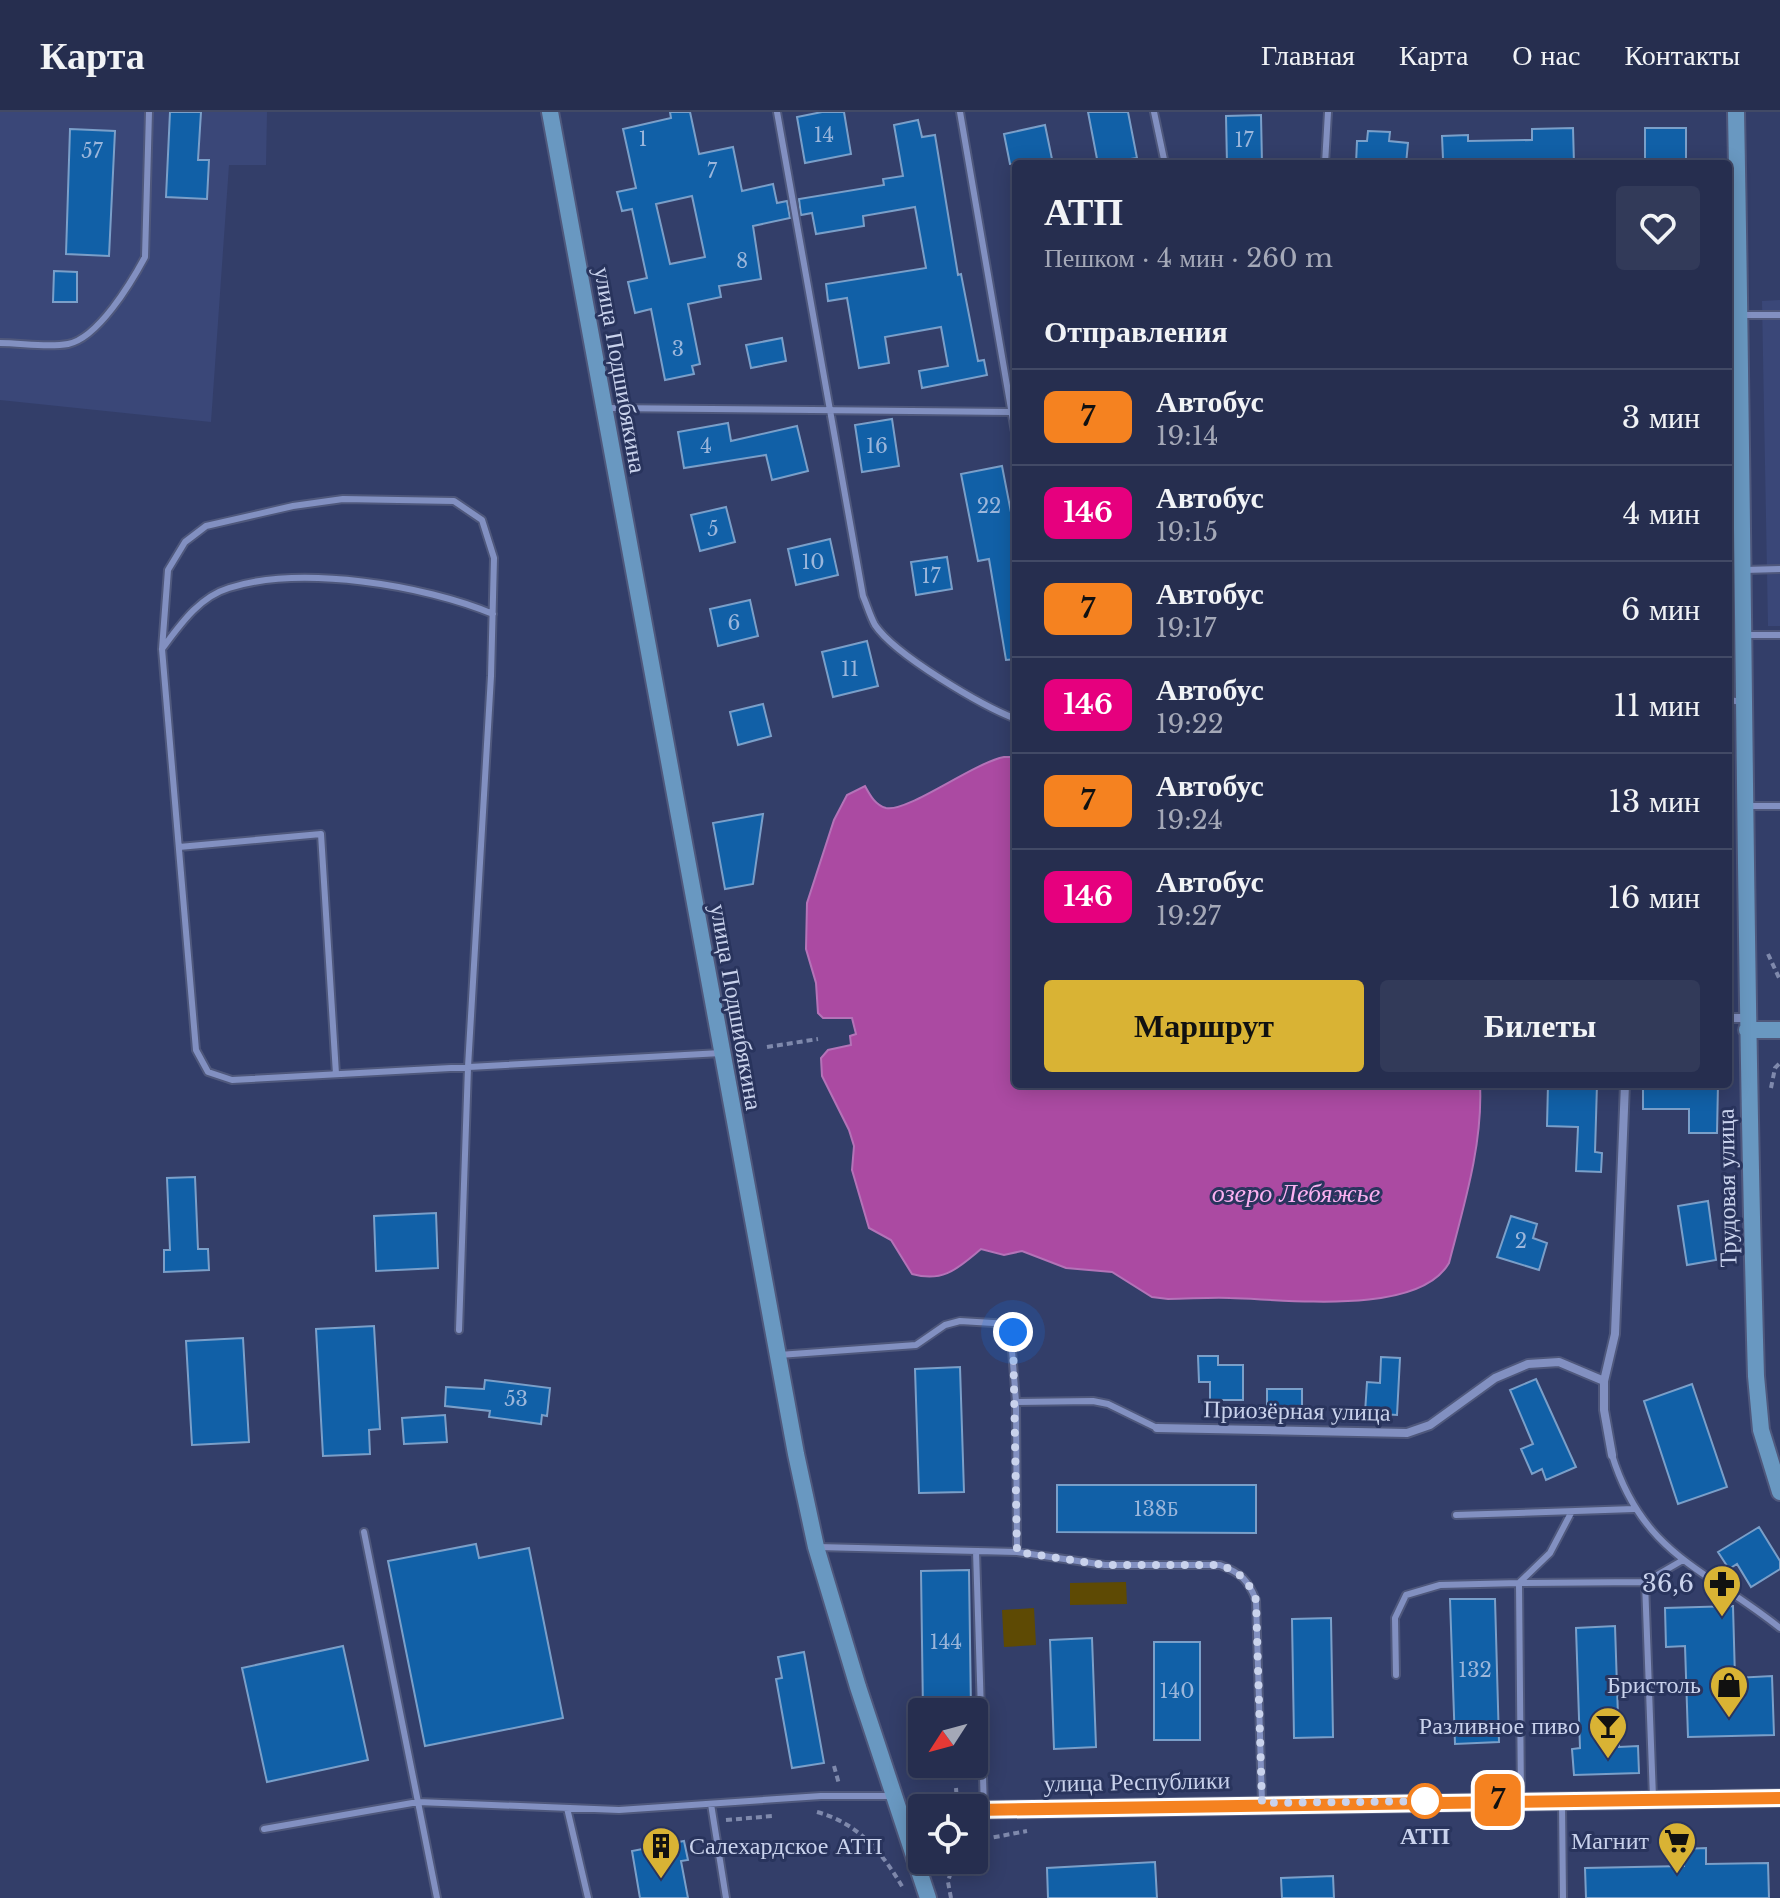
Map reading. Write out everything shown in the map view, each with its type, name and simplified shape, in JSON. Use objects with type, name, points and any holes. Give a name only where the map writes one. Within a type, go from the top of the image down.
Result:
[{"type":"main road","name":"улица Подшибякина","points":[[550,112],[776,1355],[816,1547],[858,1687],[928,1898]]},
{"type":"main road","name":"Трудовая улица","points":[[1736,112],[1740,315],[1736,487],[1746,635],[1748,1024],[1756,1376],[1761,1430],[1780,1492]]},
{"type":"main road","points":[[1748,1024],[1780,1030]]},
{"type":"main road","name":"улица Республики","points":[[988,1809],[1780,1798]]},
{"type":"main road","points":[[903,1817],[908,1816]]},
{"type":"street","points":[[1732,1019],[1748,1024]]},
{"type":"street","points":[[1612,1455],[1604,1410],[1604,1381],[1615,1334],[1625,1088]]},
{"type":"street","name":"Приозёрная улица","points":[[1157,1428],[1407,1433],[1430,1425],[1495,1378],[1528,1364],[1559,1362],[1604,1381]]},
{"type":"lane","points":[[0,343],[65,344],[79,341],[102,319],[139,269],[145,257],[149,112]]},
{"type":"lane","points":[[777,112],[863,596],[874,624],[916,661],[1012,717]]},
{"type":"lane","points":[[960,112],[1012,417]]},
{"type":"lane","points":[[1154,112],[1164,160]]},
{"type":"lane","points":[[1325,160],[1328,112]]},
{"type":"lane","points":[[1740,315],[1780,315]]},
{"type":"lane","points":[[602,408],[1011,412]]},
{"type":"lane","points":[[459,1330],[468,1067],[493,614],[494,558],[482,520],[454,501],[343,499],[206,526],[185,542],[168,570],[162,649],[196,1050],[208,1072],[232,1080],[336,1074],[468,1067],[721,1053]]},
{"type":"lane","points":[[1744,570],[1780,569]]},
{"type":"lane","points":[[162,649],[190,611],[227,588],[283,580],[359,582],[405,588],[454,598],[493,614]]},
{"type":"lane","points":[[1746,635],[1780,635]]},
{"type":"lane","points":[[1732,701],[1747,703]]},
{"type":"lane","points":[[1747,806],[1780,806]]},
{"type":"lane","points":[[179,847],[321,834],[336,1074]]},
{"type":"lane","points":[[776,1355],[916,1345],[945,1325],[960,1321],[1005,1321],[1013,1332],[1017,1552]]},
{"type":"lane","points":[[1016,1402],[1093,1401],[1108,1404],[1157,1428]]},
{"type":"lane","points":[[1612,1455],[1634,1509],[1663,1545],[1744,1599],[1780,1628]]},
{"type":"lane","points":[[1456,1515],[1634,1509]]},
{"type":"lane","points":[[1521,1800],[1519,1583],[1550,1553],[1571,1513]]},
{"type":"lane","points":[[364,1532],[437,1898]]},
{"type":"lane","points":[[816,1547],[1017,1552],[1105,1565],[1220,1565],[1248,1581],[1256,1600],[1262,1803]]},
{"type":"lane","points":[[976,1551],[979,1794]]},
{"type":"lane","points":[[1396,1675],[1395,1618],[1398,1605],[1406,1595],[1440,1585],[1645,1582],[1683,1560]]},
{"type":"lane","points":[[1645,1582],[1653,1799]]},
{"type":"lane","points":[[264,1829],[418,1802],[619,1810],[895,1796]]},
{"type":"lane","points":[[1562,1800],[1563,1898]]},
{"type":"lane","points":[[711,1804],[726,1898]]},
{"type":"lane","points":[[567,1808],[588,1898]]},
{"type":"path","points":[[767,1047],[818,1039]]},
{"type":"path","points":[[803,1813],[818,1812],[848,1821],[875,1847],[903,1887],[905,1898]]},
{"type":"path","points":[[724,1820],[787,1815]]},
{"type":"path","points":[[950,1874],[948,1882],[951,1898]]},
{"type":"shaded area","points":[[0,112],[267,112],[266,165],[229,165],[211,422],[0,400]]},
{"type":"shaded area","points":[[1780,300],[1780,626],[1768,626],[1762,301]]},
{"type":"shaded area","points":[[1126,1582],[1127,1604],[1070,1605],[1070,1583]]},
{"type":"shaded area","points":[[1034,1608],[1036,1645],[1004,1647],[1002,1610]]},
{"type":"water","name":"озеро Лебяжье","points":[[1012,757],[1012,1088],[1480,1088],[1479,1129],[1466,1197],[1449,1263],[1433,1280],[1409,1291],[1348,1301],[1168,1299],[1152,1297],[1112,1272],[1066,1268],[1022,1251],[1004,1255],[981,1249],[957,1268],[942,1275],[912,1274],[891,1240],[869,1228],[852,1170],[854,1146],[822,1076],[821,1058],[828,1050],[851,1045],[850,1036],[856,1034],[852,1018],[823,1018],[818,1013],[816,983],[806,949],[807,903],[834,820],[847,795],[865,786],[879,805],[896,807],[991,761]]},
{"type":"building","points":[[170,112],[201,112],[198,160],[209,160],[207,199],[166,197]]},
{"type":"building","points":[[670,112],[690,112],[699,154],[733,147],[742,191],[773,184],[777,203],[787,201],[790,218],[753,226],[761,279],[719,286],[721,297],[688,304],[700,364],[692,366],[694,374],[665,380],[651,309],[635,313],[628,282],[647,278],[632,209],[622,211],[617,192],[636,188],[623,129],[671,118]],"holes":[[[692,196],[705,257],[670,264],[656,204]]]},
{"type":"building","points":[[844,112],[851,154],[805,163],[797,117]]},
{"type":"building","points":[[1088,112],[1128,112],[1137,158],[1097,160]]},
{"type":"building","points":[[1261,115],[1262,160],[1227,160],[1226,116]]},
{"type":"building","points":[[918,120],[922,137],[935,135],[958,275],[961,274],[978,361],[984,360],[987,375],[922,388],[919,371],[948,366],[941,327],[885,337],[889,363],[859,368],[847,298],[828,301],[826,284],[926,268],[915,207],[863,216],[864,226],[816,234],[812,213],[801,215],[799,199],[884,185],[883,179],[903,176],[894,125]]},
{"type":"building","points":[[1045,125],[1052,160],[1012,160],[1010,164],[1004,134]]},
{"type":"building","points":[[1573,128],[1574,160],[1443,159],[1442,136],[1468,135],[1468,141],[1532,140],[1532,129]]},
{"type":"building","points":[[1645,128],[1686,128],[1686,160],[1645,160]]},
{"type":"building","points":[[70,129],[115,131],[109,256],[66,254]]},
{"type":"building","points":[[1368,131],[1390,132],[1389,141],[1408,143],[1406,160],[1356,160],[1357,141],[1367,141]]},
{"type":"building","points":[[54,271],[77,272],[77,302],[53,302]]},
{"type":"building","points":[[782,338],[786,361],[751,368],[746,345]]},
{"type":"building","points":[[892,419],[899,466],[862,472],[855,425]]},
{"type":"building","points":[[728,423],[731,441],[797,426],[808,471],[772,480],[766,455],[684,468],[678,432]]},
{"type":"building","points":[[1002,466],[1012,517],[1012,659],[1006,660],[989,559],[978,561],[961,474]]},
{"type":"building","points":[[726,507],[735,542],[700,551],[691,515]]},
{"type":"building","points":[[830,539],[838,575],[796,585],[788,549]]},
{"type":"building","points":[[947,557],[952,589],[916,595],[911,562]]},
{"type":"building","points":[[750,600],[758,636],[718,646],[710,609]]},
{"type":"building","points":[[867,641],[878,686],[833,697],[822,652]]},
{"type":"building","points":[[763,704],[771,736],[738,745],[730,712]]},
{"type":"building","points":[[763,814],[753,884],[725,889],[713,823]]},
{"type":"building","points":[[1548,1088],[1597,1088],[1595,1152],[1602,1153],[1601,1172],[1576,1171],[1578,1127],[1547,1126]]},
{"type":"building","points":[[1643,1088],[1718,1088],[1717,1133],[1689,1133],[1689,1109],[1643,1109]]},
{"type":"building","points":[[195,1177],[198,1249],[208,1249],[209,1270],[164,1272],[164,1250],[170,1250],[167,1178]]},
{"type":"building","points":[[1708,1201],[1716,1260],[1687,1265],[1678,1206]]},
{"type":"building","points":[[436,1213],[438,1268],[376,1271],[374,1216]]},
{"type":"building","points":[[1511,1216],[1537,1224],[1533,1238],[1547,1243],[1539,1270],[1497,1257]]},
{"type":"building","points":[[374,1326],[380,1429],[369,1430],[370,1454],[323,1456],[316,1329]]},
{"type":"building","points":[[243,1338],[249,1442],[192,1445],[186,1341]]},
{"type":"building","points":[[1198,1356],[1218,1356],[1218,1365],[1243,1365],[1243,1400],[1210,1400],[1210,1382],[1199,1382]]},
{"type":"building","points":[[1381,1357],[1400,1358],[1397,1415],[1365,1413],[1367,1382],[1380,1383]]},
{"type":"building","points":[[960,1367],[964,1492],[919,1493],[915,1369]]},
{"type":"building","points":[[1536,1379],[1576,1467],[1546,1480],[1542,1469],[1532,1474],[1521,1449],[1533,1444],[1510,1390]]},
{"type":"building","points":[[485,1380],[550,1388],[547,1416],[542,1415],[541,1424],[489,1417],[490,1411],[445,1406],[446,1387],[484,1389]]},
{"type":"building","points":[[1692,1384],[1727,1487],[1678,1504],[1644,1401]]},
{"type":"building","points":[[1267,1389],[1302,1389],[1302,1416],[1267,1416]]},
{"type":"building","points":[[445,1415],[447,1442],[404,1444],[402,1418]]},
{"type":"building","points":[[1057,1485],[1256,1485],[1256,1533],[1057,1532]]},
{"type":"building","points":[[1759,1527],[1780,1561],[1780,1569],[1751,1587],[1737,1564],[1729,1569],[1718,1552]]},
{"type":"building","points":[[476,1544],[479,1558],[529,1548],[563,1718],[425,1746],[388,1561]]},
{"type":"building","points":[[969,1570],[971,1698],[923,1698],[921,1571]]},
{"type":"building","points":[[1450,1599],[1495,1599],[1499,1742],[1455,1744]]},
{"type":"building","points":[[1733,1606],[1735,1678],[1772,1676],[1774,1735],[1688,1737],[1685,1646],[1666,1647],[1665,1608]]},
{"type":"building","points":[[1331,1618],[1333,1737],[1294,1738],[1292,1619]]},
{"type":"building","points":[[1615,1626],[1619,1747],[1638,1746],[1639,1773],[1574,1775],[1572,1749],[1580,1748],[1576,1628]]},
{"type":"building","points":[[1092,1638],[1096,1747],[1054,1749],[1050,1640]]},
{"type":"building","points":[[1154,1642],[1200,1642],[1200,1740],[1154,1740]]},
{"type":"building","points":[[343,1646],[368,1760],[267,1782],[242,1668]]},
{"type":"building","points":[[804,1652],[824,1763],[792,1768],[776,1679],[782,1678],[778,1657]]},
{"type":"building","name":"Салехардское АТП","points":[[684,1841],[688,1860],[681,1861],[688,1898],[640,1898],[632,1851]]},
{"type":"building","name":"Магнит","points":[[1706,1848],[1706,1864],[1768,1863],[1769,1898],[1586,1898],[1585,1868],[1684,1866],[1684,1849]]},
{"type":"building","points":[[1155,1862],[1157,1898],[1048,1898],[1047,1868]]},
{"type":"building","points":[[1333,1876],[1334,1898],[1282,1898],[1281,1878]]},
{"type":"bus line","name":"7","points":[[988,1809],[1367,1801],[1780,1798]]},
{"type":"place","name":"36,6","points":[[1722,1618]]},
{"type":"place","name":"Бристоль","points":[[1729,1719]]},
{"type":"place","name":"Разливное пиво","points":[[1608,1760]]},
{"type":"place","name":"АТП","points":[[1425,1801]]},
{"type":"place","name":"Магнит","points":[[1677,1875]]},
{"type":"place","name":"Салехардское АТП","points":[[661,1880]]},
{"type":"route","points":[[1013,1332],[1017,1552],[1043,1554],[1086,1564],[1220,1565],[1236,1571],[1248,1581],[1256,1600],[1262,1803],[1438,1801],[1425,1801]]}]
